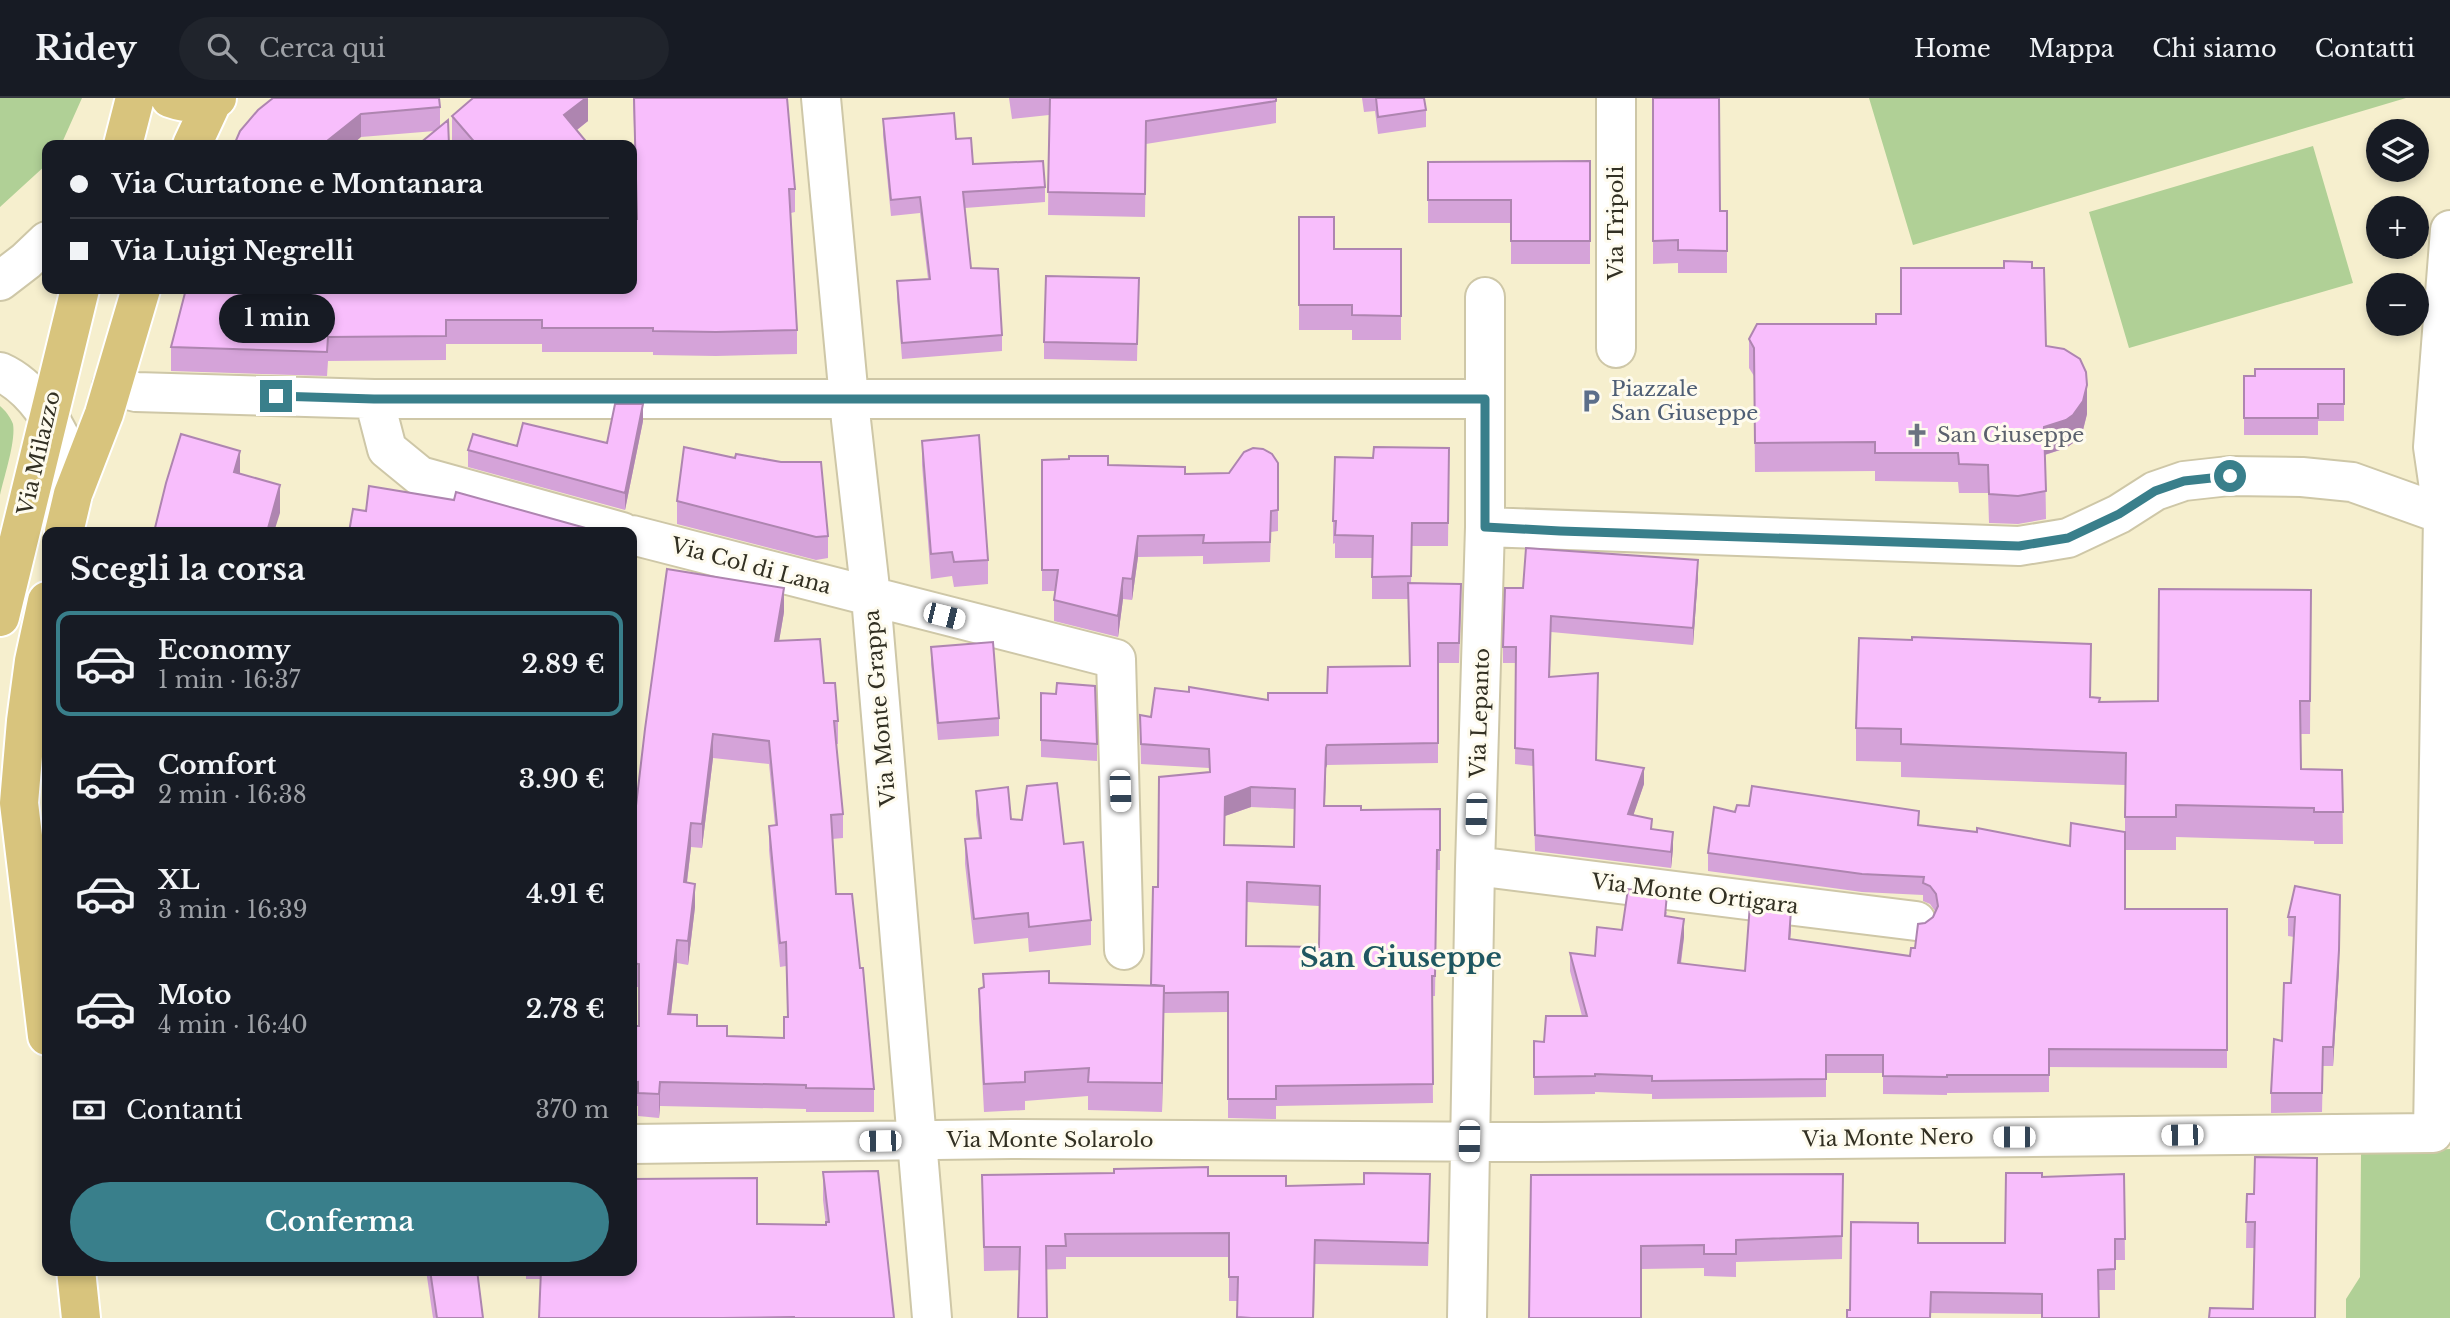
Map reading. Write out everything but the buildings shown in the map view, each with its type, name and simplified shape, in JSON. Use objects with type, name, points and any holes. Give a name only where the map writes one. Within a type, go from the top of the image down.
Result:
[{"type":"main road","points":[[124,140],[135,98]]},
{"type":"main road","points":[[170,98],[192,103],[215,99]]},
{"type":"main road","points":[[194,140],[215,99]]},
{"type":"main road","name":"Via Milazzo","points":[[0,617],[78,294]]},
{"type":"main road","name":"Via Milazzo","points":[[65,527],[73,494],[104,414],[140,294]]},
{"type":"main road","points":[[19,803],[31,685],[42,627]]},
{"type":"main road","points":[[0,743],[19,803],[42,994]]},
{"type":"main road","points":[[77,1276],[81,1318]]},
{"type":"street","name":"Via Monte Grappa","points":[[821,98],[849,399],[871,597],[932,1318]]},
{"type":"street","name":"Via Tripoli","points":[[1616,98],[1616,348]]},
{"type":"street","points":[[2446,516],[2433,447],[2450,230]]},
{"type":"street","points":[[0,281],[42,246]]},
{"type":"street","points":[[1485,297],[1485,527],[2019,546],[2068,538],[2119,514],[2155,491],[2184,481],[2230,476],[2302,477],[2352,482],[2446,516]]},
{"type":"street","points":[[0,372],[22,387],[47,416],[68,458],[73,494]]},
{"type":"street","points":[[112,386],[136,391],[374,399],[1485,399]]},
{"type":"street","name":"Via Col di Lana","points":[[374,399],[387,449],[420,476],[585,527]]},
{"type":"street","name":"Via Monte Nero","points":[[1469,1141],[2433,1133],[2446,516]]},
{"type":"street","name":"Via Lepanto","points":[[1467,1318],[1475,866],[1485,527]]},
{"type":"street","name":"Via Col di Lana","points":[[637,543],[871,597],[1116,659],[1124,950]]},
{"type":"street","name":"Via Monte Ortigara","points":[[1475,866],[1916,921]]},
{"type":"street","name":"Via Monte Solarolo","points":[[637,1144],[1469,1141]]},
{"type":"green space","points":[[0,98],[82,98],[63,140],[42,140],[42,169],[0,207]]},
{"type":"green space","points":[[1869,98],[2406,98],[1913,245]]},
{"type":"green space","points":[[2313,146],[2353,283],[2129,348],[2089,212]]},
{"type":"green space","points":[[0,406],[11,419],[13,431],[0,495]]},
{"type":"green space","points":[[2450,1149],[2450,1318],[2346,1318],[2346,1299],[2360,1277],[2361,1154]]},
{"type":"place","name":"Piazzale San Giuseppe","points":[[1591,401]]},
{"type":"place","name":"San Giuseppe","points":[[1917,435]]},
{"type":"district","name":"San Giuseppe","points":[[1401,957]]},
{"type":"route","points":[[276,396],[374,399],[1485,399],[1485,527],[1560,531],[2019,546],[2068,538],[2119,514],[2155,491],[2184,481],[2230,476]]}]
